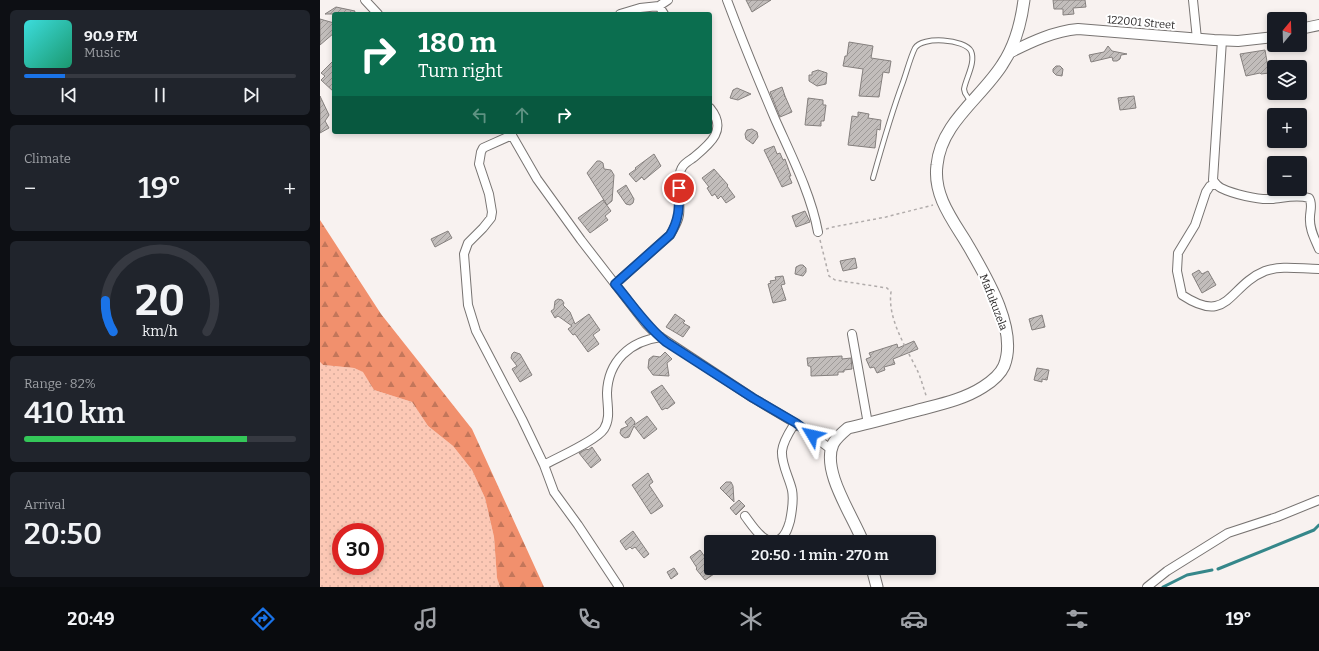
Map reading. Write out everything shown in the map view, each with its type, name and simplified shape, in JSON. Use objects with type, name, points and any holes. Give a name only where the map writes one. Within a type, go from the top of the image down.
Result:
[{"type":"main road","name":"Mafukuzela","points":[[860,535],[830,465],[833,445],[840,435],[848,428],[931,407],[959,398],[982,388],[993,380],[1004,366],[1007,350],[1007,334],[994,295],[979,264],[943,202],[937,186],[936,176],[937,164],[944,139],[956,120],[1002,66],[1009,53],[1018,34],[1024,0]]},
{"type":"main road","points":[[874,575],[877,587]]},
{"type":"street","points":[[365,0],[376,12]]},
{"type":"street","points":[[627,12],[640,8],[659,6],[668,0]]},
{"type":"street","points":[[727,0],[744,47],[795,163],[812,210],[818,232]]},
{"type":"street","points":[[1193,0],[1197,39]]},
{"type":"street","points":[[659,6],[663,12]]},
{"type":"street","points":[[1307,28],[1319,25]]},
{"type":"street","name":"122001 Street","points":[[1009,53],[1022,46],[1054,34],[1067,30],[1078,29],[1238,41],[1267,38]]},
{"type":"street","points":[[1222,40],[1212,180],[1221,188],[1245,196],[1270,200],[1296,196],[1308,198],[1311,204],[1311,230],[1319,249]]},
{"type":"street","points":[[615,284],[670,235],[676,225],[679,215],[679,174],[683,166],[715,138],[718,126],[716,115],[712,110]]},
{"type":"street","points":[[619,587],[554,492],[544,465],[522,419],[476,331],[468,305],[464,254],[468,243],[491,218],[492,212],[489,194],[479,164],[483,148],[511,134],[537,179],[581,240],[646,324],[661,337],[753,398],[796,423],[832,450]]},
{"type":"street","points":[[1216,184],[1210,186],[1206,192],[1195,225],[1178,253],[1177,271],[1182,296],[1203,306],[1211,308],[1220,306],[1230,300],[1241,286],[1252,277],[1265,271],[1275,268],[1319,269]]},
{"type":"street","points":[[852,334],[868,424]]},
{"type":"street","points":[[544,465],[590,440],[603,429],[609,411],[607,391],[611,372],[619,358],[641,341],[661,337]]},
{"type":"street","points":[[745,516],[763,538],[769,541],[777,541],[783,537],[793,508],[792,491],[782,450],[789,433],[796,423]]},
{"type":"street","points":[[1147,587],[1167,571],[1228,534],[1277,517],[1319,500]]},
{"type":"lane","points":[[872,178],[893,108],[913,53],[918,44],[926,41],[942,41],[958,43],[968,48],[972,54],[972,64],[964,89],[972,103]]},
{"type":"path","points":[[931,407],[920,376],[898,332],[890,301],[891,292],[887,288],[835,280],[829,276],[818,232],[833,227],[886,217],[943,202]]},
{"type":"shaded area","points":[[320,362],[323,365],[354,368],[364,372],[374,390],[412,402],[428,426],[453,446],[472,470],[485,498],[494,537],[497,577],[500,587],[320,587]]},
{"type":"green space","points":[[320,220],[381,314],[472,429],[544,587],[500,587],[497,578],[494,537],[485,498],[472,470],[453,446],[428,426],[412,402],[374,390],[363,372],[354,368],[323,365],[320,362]]},
{"type":"building","points":[[746,0],[771,0],[752,12]]},
{"type":"building","points":[[1053,0],[1085,0],[1086,7],[1073,8],[1074,14],[1063,15],[1063,9],[1054,9]]},
{"type":"building","points":[[336,7],[355,11],[332,12],[332,14],[325,14]]},
{"type":"building","points":[[320,19],[332,22],[332,35],[320,45]]},
{"type":"building","points":[[849,42],[873,46],[871,58],[891,61],[889,73],[883,72],[879,97],[859,96],[863,69],[843,66],[845,56],[847,56]]},
{"type":"building","points":[[1108,46],[1112,51],[1127,54],[1121,55],[1120,59],[1117,61],[1113,61],[1112,57],[1091,62],[1089,55],[1104,52]]},
{"type":"building","points":[[1265,50],[1267,73],[1246,76],[1240,54]]},
{"type":"building","points":[[332,62],[332,90],[321,80],[325,76],[321,73]]},
{"type":"building","points":[[1056,66],[1060,66],[1063,69],[1062,76],[1056,75],[1053,72],[1053,69]]},
{"type":"building","points":[[818,70],[827,73],[826,84],[817,86],[809,81],[809,75],[812,75],[812,72]]},
{"type":"building","points":[[782,87],[792,112],[780,117],[770,92]]},
{"type":"building","points":[[737,88],[751,94],[738,100],[730,98],[733,90]]},
{"type":"building","points":[[320,96],[329,115],[325,121],[329,128],[320,133]]},
{"type":"building","points":[[1134,96],[1136,108],[1120,110],[1118,98]]},
{"type":"building","points":[[808,98],[823,100],[823,105],[826,105],[824,121],[821,121],[821,126],[805,125]]},
{"type":"building","points":[[858,112],[869,114],[868,118],[881,120],[880,130],[877,129],[875,148],[848,145],[852,116],[858,117]]},
{"type":"building","points":[[752,129],[757,132],[758,137],[753,144],[746,139],[745,134],[747,130]]},
{"type":"building","points":[[774,146],[777,154],[780,153],[783,160],[785,159],[791,176],[789,176],[792,183],[782,187],[764,150]]},
{"type":"building","points":[[654,154],[661,166],[644,180],[642,177],[636,182],[629,174]]},
{"type":"building","points":[[597,161],[603,163],[604,169],[611,170],[614,175],[612,201],[607,205],[587,173]]},
{"type":"building","points":[[714,169],[728,185],[727,186],[735,197],[726,203],[721,196],[718,199],[715,194],[712,196],[707,188],[709,187],[702,178]]},
{"type":"building","points":[[626,185],[634,199],[633,203],[630,205],[626,204],[617,191]]},
{"type":"building","points":[[603,200],[611,211],[605,216],[608,220],[590,233],[578,218]]},
{"type":"building","points":[[805,211],[810,222],[796,227],[792,216]]},
{"type":"building","points":[[448,231],[452,238],[435,247],[431,239]]},
{"type":"building","points":[[855,258],[857,268],[843,271],[840,261]]},
{"type":"building","points":[[803,265],[806,268],[806,272],[803,276],[795,274],[796,267]]},
{"type":"building","points":[[1199,270],[1202,274],[1208,271],[1216,285],[1202,293],[1192,274]]},
{"type":"building","points":[[783,276],[785,284],[781,285],[786,300],[773,303],[768,284],[771,283],[770,281],[776,280],[775,277]]},
{"type":"building","points":[[558,299],[562,300],[564,303],[563,305],[570,312],[575,324],[589,314],[600,330],[593,335],[599,344],[588,352],[575,334],[573,335],[568,329],[572,326],[558,316],[555,318],[551,311],[554,309],[555,301]]},
{"type":"building","points":[[675,314],[685,321],[683,323],[690,327],[683,337],[666,327]]},
{"type":"building","points":[[1042,315],[1045,327],[1032,330],[1029,319]]},
{"type":"building","points":[[914,341],[918,349],[893,359],[895,364],[884,367],[885,370],[877,373],[874,367],[870,368],[866,359],[871,357],[869,353],[897,344],[898,348]]},
{"type":"building","points":[[514,352],[520,354],[532,375],[520,382],[512,369],[517,366],[511,358]]},
{"type":"building","points":[[665,352],[672,359],[667,363],[669,376],[653,375],[648,368],[649,359],[653,356],[660,357]]},
{"type":"building","points":[[842,356],[842,359],[851,358],[852,369],[844,370],[844,372],[838,372],[838,375],[811,376],[811,368],[808,366],[807,358]]},
{"type":"building","points":[[1037,368],[1049,370],[1047,380],[1042,379],[1042,382],[1034,380]]},
{"type":"building","points":[[662,385],[675,403],[667,409],[662,410],[651,392]]},
{"type":"building","points":[[647,416],[657,429],[644,439],[634,426],[629,437],[625,438],[622,436],[620,433],[621,429],[628,426],[625,422],[631,417],[635,422],[634,425]]},
{"type":"building","points":[[592,447],[601,460],[591,468],[579,453]]},
{"type":"building","points":[[648,473],[653,482],[649,485],[663,506],[651,514],[632,485]]},
{"type":"building","points":[[726,482],[731,482],[733,486],[734,502],[720,488]]},
{"type":"building","points":[[739,500],[745,506],[736,515],[730,508]]},
{"type":"building","points":[[633,531],[649,554],[644,558],[635,547],[632,549],[630,547],[626,550],[620,541]]},
{"type":"building","points":[[700,550],[704,556],[704,575],[712,575],[705,580],[696,569],[697,568],[690,557]]},
{"type":"building","points":[[674,568],[678,574],[671,579],[667,572]]},
{"type":"waterway","points":[[1218,569],[1314,530],[1319,525]]},
{"type":"waterway","points":[[1163,587],[1187,575],[1212,570]]},
{"type":"route","points":[[679,188],[679,215],[676,225],[670,235],[615,284],[646,324],[666,342],[753,398],[796,423],[812,435]]}]
